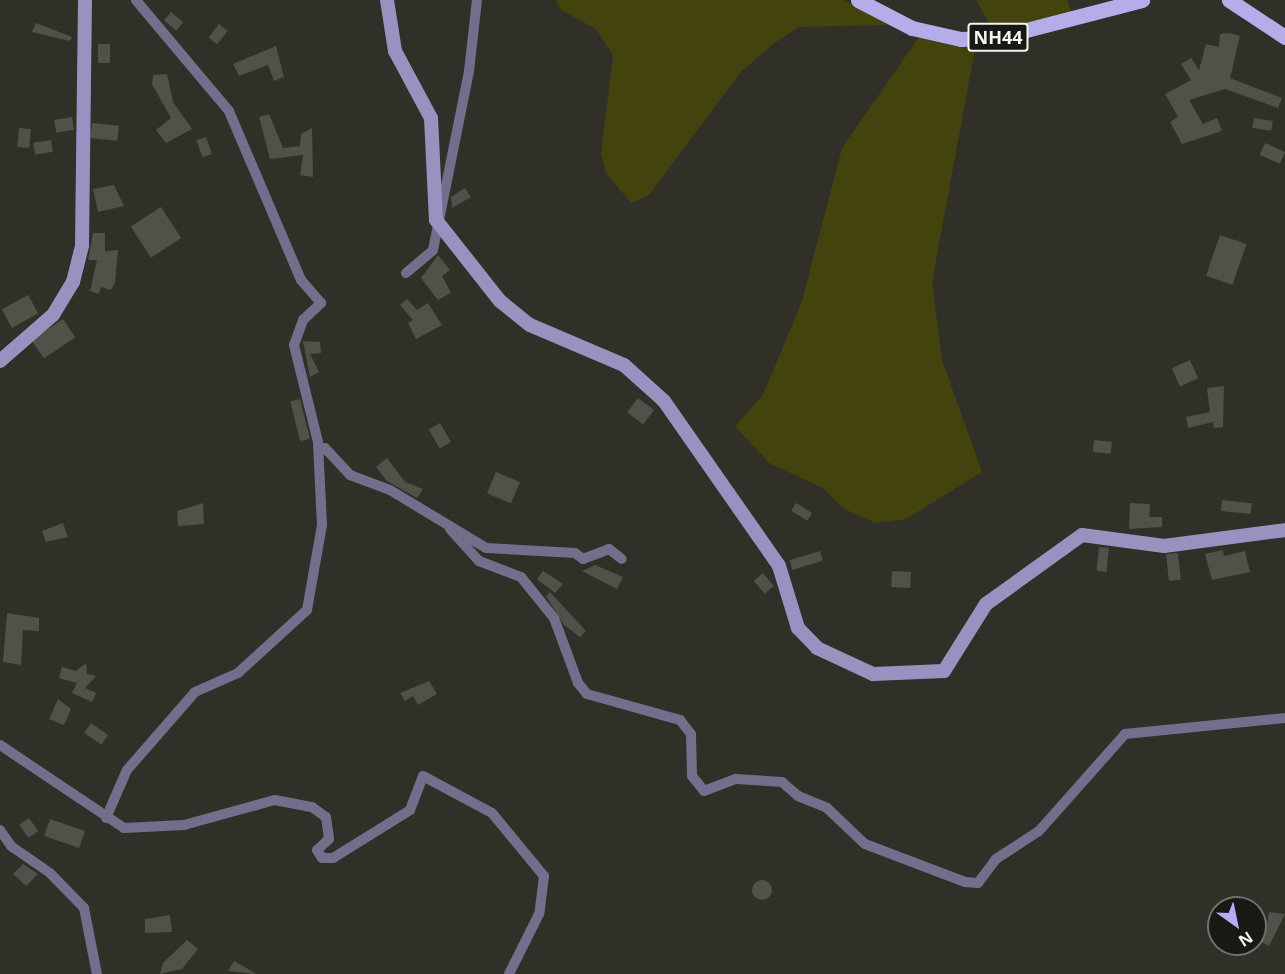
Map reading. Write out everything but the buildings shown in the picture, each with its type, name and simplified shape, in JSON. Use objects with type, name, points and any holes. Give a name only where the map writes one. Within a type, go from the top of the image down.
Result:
[{"type":"main road","points":[[0,361],[53,315],[73,282],[82,245],[85,0]]},
{"type":"main road","points":[[387,0],[395,51],[431,118],[436,220],[500,301],[530,325],[624,364],[664,401],[779,566],[798,628],[817,648],[873,674],[944,671],[986,604],[1082,535],[1164,546],[1285,530]]},
{"type":"main road","name":"NH44","points":[[858,0],[912,28],[962,39],[995,38],[1142,0]]},
{"type":"main road","points":[[1229,0],[1285,36]]},
{"type":"street","points":[[106,818],[127,770],[195,692],[238,673],[307,610],[322,525],[319,452],[294,345],[303,320],[321,303],[316,292],[301,280],[269,196],[255,176],[219,95],[136,0]]},
{"type":"street","points":[[406,273],[433,250],[436,220],[469,71],[477,0]]},
{"type":"street","points":[[319,452],[325,448],[350,475],[390,490],[450,529],[486,548],[575,553],[583,559],[609,549],[622,559]]},
{"type":"street","points":[[450,529],[479,561],[521,577],[554,618],[587,694],[680,720],[691,734],[692,776],[704,791],[736,779],[782,782],[798,796],[827,808],[865,844],[964,882],[978,883],[996,859],[1039,831],[1125,734],[1285,718]]},
{"type":"street","points":[[0,745],[124,828],[184,825],[275,800],[295,802],[326,817],[329,839],[317,850],[322,858],[333,858],[410,810],[423,776],[492,813],[544,876],[539,914],[509,974]]},
{"type":"street","points":[[0,830],[84,908],[97,974]]},
{"type":"shaded area","points":[[556,0],[844,0],[889,25],[799,27],[773,44],[741,72],[649,195],[631,203],[606,173],[601,154],[613,55],[596,29],[561,10]]},
{"type":"shaded area","points":[[976,0],[1067,0],[1072,14],[995,34]]},
{"type":"shaded area","points":[[919,37],[975,49],[932,282],[942,360],[982,472],[906,519],[876,523],[844,509],[823,488],[769,463],[735,426],[763,395],[802,301],[842,148]]}]
